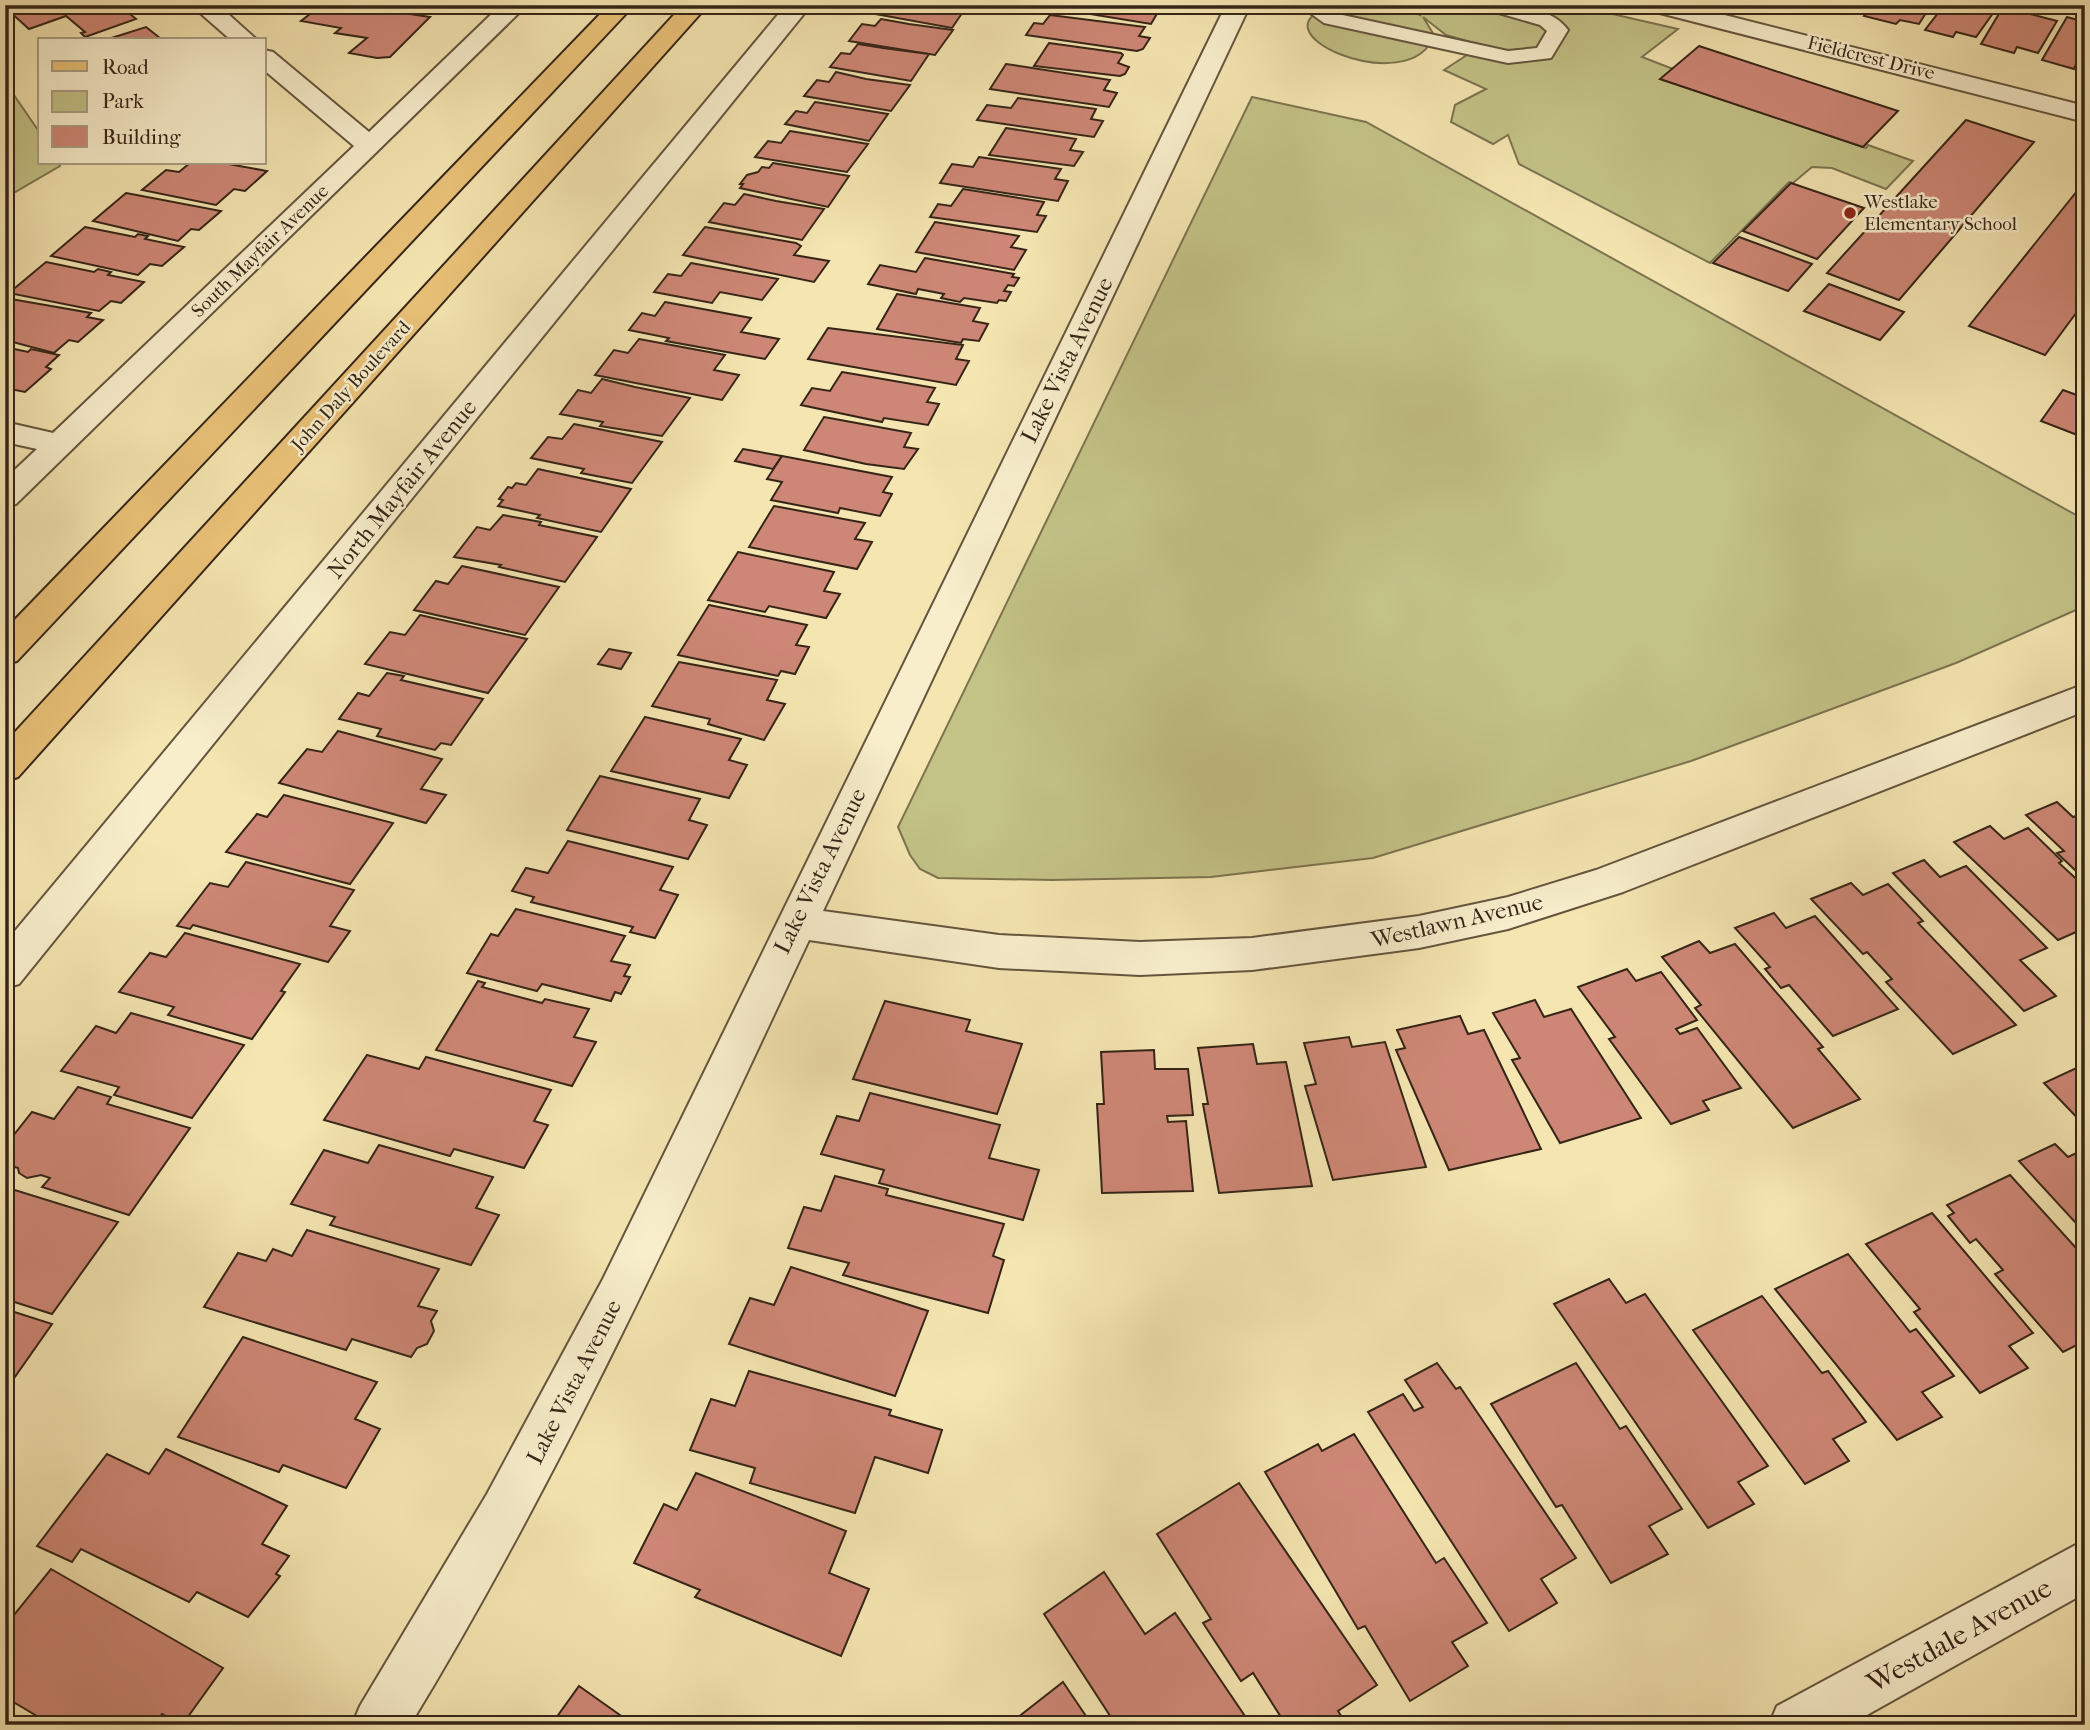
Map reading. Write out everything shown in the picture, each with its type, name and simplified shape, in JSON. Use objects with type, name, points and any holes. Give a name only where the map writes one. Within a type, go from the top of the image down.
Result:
[{"type":"main road","points":[[5,652],[622,5]]},
{"type":"main road","name":"John Daly Boulevard","points":[[5,767],[696,5]]},
{"type":"street","points":[[203,5],[243,38]]},
{"type":"street","name":"South Mayfair Avenue","points":[[5,497],[515,5]]},
{"type":"street","name":"North Mayfair Avenue","points":[[5,972],[799,5]]},
{"type":"street","name":"Lake Vista Avenue","points":[[379,1725],[438,1632],[539,1452],[619,1294],[795,922],[1238,5]]},
{"type":"street","name":"Fieldcrest Drive","points":[[1656,5],[2085,114]]},
{"type":"street","points":[[266,59],[369,145]]},
{"type":"street","points":[[5,432],[60,444]]},
{"type":"street","name":"Westlawn Avenue","points":[[795,922],[922,942],[1030,955],[1135,958],[1241,955],[1364,942],[1477,921],[1592,888],[2085,697]]},
{"type":"street","name":"Westdale Avenue","points":[[1796,1725],[2085,1565]]},
{"type":"lane","points":[[1309,5],[1508,57],[1544,54],[1558,30],[1547,21],[1517,10],[1492,5]]},
{"type":"green space","points":[[1337,5],[1393,5],[1420,15],[1416,5],[1573,5],[1678,29],[1642,57],[1673,69],[1663,80],[1866,148],[1868,145],[1913,161],[1886,189],[1832,168],[1812,167],[1793,183],[1789,182],[1710,263],[1519,164],[1508,135],[1493,144],[1451,122],[1455,105],[1486,89],[1444,70],[1482,45],[1446,35],[1423,17],[1434,35],[1420,54],[1396,62],[1368,62],[1341,54],[1319,43],[1308,29],[1312,16]]},
{"type":"green space","points":[[5,82],[38,130],[38,164],[60,166],[5,198]]},
{"type":"green space","points":[[1252,97],[1366,122],[2085,520],[2085,579],[2077,586],[2085,590],[2085,606],[1956,663],[1691,761],[1373,858],[1211,877],[1052,880],[938,878],[920,869],[910,855],[898,827]]},
{"type":"building","points":[[27,5],[119,5],[136,19],[85,37],[81,33],[85,32],[66,16],[29,29],[9,11]]},
{"type":"building","points":[[309,5],[350,5],[430,17],[390,57],[377,58],[349,53],[367,38],[335,33],[341,28],[301,21],[314,11],[304,9]]},
{"type":"building","points":[[876,5],[967,6],[952,28],[870,13]]},
{"type":"building","points":[[1035,5],[1148,5],[1145,10],[1158,12],[1151,24]]},
{"type":"building","points":[[1874,5],[1931,5],[1919,24],[1900,20],[1896,24],[1864,16]]},
{"type":"building","points":[[1936,5],[1983,5],[1996,9],[1976,37],[1956,32],[1953,37],[1925,30],[1938,13],[1932,11]]},
{"type":"building","points":[[2003,7],[2057,21],[2038,53],[2017,47],[2014,53],[1981,44]]},
{"type":"building","points":[[1050,15],[1145,27],[1139,36],[1150,38],[1143,49],[1137,51],[1026,35],[1034,23],[1043,24]]},
{"type":"building","points":[[2067,17],[2085,22],[2085,67],[2076,64],[2074,69],[2042,60]]},
{"type":"building","points":[[881,19],[953,30],[935,55],[849,41],[862,24],[875,26]]},
{"type":"building","points":[[146,27],[160,38],[111,38]]},
{"type":"building","points":[[1049,43],[1121,53],[1123,55],[1118,63],[1129,67],[1125,74],[1120,76],[1034,66]]},
{"type":"building","points":[[858,44],[929,54],[911,81],[830,67],[841,53],[850,54]]},
{"type":"building","points":[[1699,46],[1898,111],[1863,147],[1660,79]]},
{"type":"building","points":[[1006,64],[1110,80],[1104,90],[1117,93],[1109,107],[990,89]]},
{"type":"building","points":[[836,72],[910,85],[891,111],[804,96],[817,80],[829,82]]},
{"type":"building","points":[[1018,98],[1096,109],[1091,119],[1103,121],[1094,137],[977,120],[987,105],[1011,108]]},
{"type":"building","points":[[815,102],[888,114],[869,141],[785,124],[796,111],[807,113]]},
{"type":"building","points":[[1966,120],[2034,142],[1899,300],[1827,273]]},
{"type":"building","points":[[1006,128],[1076,139],[1070,150],[1083,152],[1074,166],[989,155]]},
{"type":"building","points":[[790,131],[868,144],[847,172],[755,157],[768,141],[781,143]]},
{"type":"building","points":[[979,157],[1061,169],[1055,179],[1068,181],[1058,201],[940,183],[952,164],[973,167]]},
{"type":"building","points":[[773,163],[849,176],[828,207],[740,188],[747,175],[758,172],[762,167],[769,168]]},
{"type":"building","points":[[189,164],[228,164],[267,171],[245,191],[234,189],[216,205],[142,190],[166,170],[179,172]]},
{"type":"building","points":[[2085,181],[2085,301],[2045,355],[1969,326]]},
{"type":"building","points":[[1791,183],[1864,208],[1817,259],[1743,231]]},
{"type":"building","points":[[963,189],[1044,202],[1037,215],[1046,216],[1037,232],[930,217],[938,204],[951,206]]},
{"type":"building","points":[[126,193],[221,211],[199,230],[191,229],[178,241],[93,221]]},
{"type":"building","points":[[744,194],[824,209],[802,240],[709,222],[724,203],[735,205]]},
{"type":"building","points":[[935,222],[1019,236],[1011,247],[1026,250],[1014,270],[916,252]]},
{"type":"building","points":[[85,227],[135,237],[138,234],[148,236],[145,239],[184,247],[162,266],[150,264],[138,275],[51,256]]},
{"type":"building","points":[[705,227],[796,243],[801,246],[794,255],[829,261],[814,282],[683,255]]},
{"type":"building","points":[[1739,237],[1812,264],[1788,291],[1713,263]]},
{"type":"building","points":[[925,258],[1014,274],[1012,277],[1019,278],[1014,286],[1008,285],[1004,291],[1011,292],[1006,301],[999,300],[997,303],[964,298],[960,302],[941,298],[944,294],[918,289],[916,294],[868,284],[880,265],[916,272]]},
{"type":"building","points":[[46,262],[94,272],[98,269],[111,272],[108,275],[144,282],[121,303],[111,301],[99,311],[9,293]]},
{"type":"building","points":[[691,263],[778,279],[762,300],[720,292],[712,303],[654,292],[668,274],[681,276]]},
{"type":"building","points":[[1829,284],[1904,312],[1880,340],[1804,311]]},
{"type":"building","points":[[897,294],[980,308],[973,321],[988,324],[979,341],[963,339],[961,343],[877,329]]},
{"type":"building","points":[[5,298],[91,313],[87,317],[103,320],[78,342],[69,340],[54,353],[5,340]]},
{"type":"building","points":[[665,302],[751,318],[741,332],[779,339],[765,359],[666,341],[669,338],[629,330],[642,313],[655,316]]},
{"type":"building","points":[[828,328],[963,345],[956,359],[969,361],[956,385],[808,359]]},
{"type":"building","points":[[639,339],[725,355],[714,370],[739,375],[722,400],[595,375],[614,350],[628,353]]},
{"type":"building","points":[[5,347],[59,355],[46,367],[51,369],[25,392],[5,388]]},
{"type":"building","points":[[842,372],[935,388],[927,402],[939,404],[928,425],[884,418],[882,422],[801,405],[812,388],[830,391]]},
{"type":"building","points":[[602,379],[690,398],[662,436],[600,426],[603,422],[560,414],[578,390],[591,393]]},
{"type":"building","points":[[2063,390],[2085,398],[2085,438],[2041,421]]},
{"type":"building","points":[[824,417],[911,433],[904,447],[918,449],[904,469],[866,464],[804,450]]},
{"type":"building","points":[[574,424],[662,442],[632,483],[581,473],[584,469],[531,458],[548,437],[562,439]]},
{"type":"building","points":[[743,449],[782,456],[773,469],[735,461]]},
{"type":"building","points":[[782,456],[892,477],[883,492],[892,494],[880,516],[840,508],[838,513],[771,500],[782,482],[767,479]]},
{"type":"building","points":[[538,469],[631,489],[601,532],[498,506],[503,500],[499,499],[508,487],[512,488],[516,483],[526,485]]},
{"type":"building","points":[[774,506],[865,523],[855,539],[872,542],[857,569],[749,547]]},
{"type":"building","points":[[503,515],[597,537],[565,582],[499,567],[501,565],[454,557],[477,527],[490,530]]},
{"type":"building","points":[[738,552],[834,572],[824,591],[840,594],[826,618],[769,606],[765,612],[708,600]]},
{"type":"building","points":[[462,566],[559,587],[525,635],[414,610],[436,581],[448,584]]},
{"type":"building","points":[[709,605],[807,625],[796,645],[809,647],[795,674],[781,671],[778,676],[678,655]]},
{"type":"building","points":[[420,615],[527,639],[488,693],[365,664],[390,632],[405,635]]},
{"type":"building","points":[[609,649],[631,653],[621,669],[598,664]]},
{"type":"building","points":[[679,662],[777,680],[767,700],[785,704],[764,740],[708,724],[710,719],[652,706]]},
{"type":"building","points":[[387,673],[404,676],[401,680],[483,699],[451,745],[441,743],[435,750],[377,736],[381,729],[339,719],[358,693],[369,696]]},
{"type":"building","points":[[645,717],[741,739],[729,760],[747,765],[729,798],[611,771]]},
{"type":"building","points":[[338,731],[442,759],[421,789],[446,795],[426,823],[279,783],[307,749],[322,752]]},
{"type":"building","points":[[600,776],[700,799],[689,820],[707,825],[688,859],[567,830]]},
{"type":"building","points":[[284,795],[393,823],[350,884],[226,852],[257,814],[267,817]]},
{"type":"building","points":[[2057,802],[2073,817],[2085,813],[2085,871],[2081,867],[2075,870],[2057,853],[2064,851],[2026,815]]},
{"type":"building","points":[[1990,826],[2004,839],[2028,828],[2062,861],[2059,863],[2085,887],[2085,928],[2058,940],[1954,842]]},
{"type":"building","points":[[568,841],[673,867],[660,890],[678,895],[655,938],[630,932],[633,927],[531,902],[534,897],[512,891],[526,868],[548,873]]},
{"type":"building","points":[[1924,860],[1940,877],[1966,866],[2047,948],[2020,960],[2056,996],[2024,1011],[1893,873]]},
{"type":"building","points":[[246,862],[354,890],[330,926],[350,931],[328,962],[193,925],[190,929],[177,926],[210,883],[228,887]]},
{"type":"building","points":[[1851,883],[1863,895],[1888,884],[1923,921],[1918,923],[2016,1025],[1953,1054],[1886,982],[1892,979],[1867,952],[1863,954],[1811,899]]},
{"type":"building","points":[[516,909],[625,936],[611,961],[630,965],[624,976],[630,977],[621,994],[615,992],[611,1001],[542,984],[537,991],[467,973],[491,934],[498,936]]},
{"type":"building","points":[[1774,913],[1786,928],[1815,916],[1898,1009],[1833,1036],[1789,985],[1781,988],[1765,969],[1770,967],[1735,928]]},
{"type":"building","points":[[185,933],[300,964],[281,991],[285,992],[252,1039],[168,1015],[174,1007],[119,992],[150,953],[166,957]]},
{"type":"building","points":[[1699,941],[1710,953],[1735,944],[1823,1047],[1818,1049],[1860,1099],[1793,1128],[1695,1008],[1701,1005],[1662,957]]},
{"type":"building","points":[[1627,969],[1636,981],[1661,972],[1697,1020],[1676,1029],[1680,1034],[1697,1028],[1741,1088],[1703,1101],[1709,1110],[1671,1124],[1609,1039],[1615,1037],[1578,987]]},
{"type":"building","points":[[478,981],[485,983],[482,987],[542,1003],[545,999],[589,1009],[574,1037],[596,1042],[572,1086],[436,1050]]},
{"type":"building","points":[[1535,1000],[1544,1017],[1571,1009],[1641,1118],[1560,1143],[1512,1060],[1520,1058],[1493,1013]]},
{"type":"building","points":[[885,1001],[970,1020],[966,1031],[1022,1044],[997,1114],[853,1079]]},
{"type":"building","points":[[131,1013],[244,1045],[192,1118],[114,1095],[119,1087],[61,1071],[96,1026],[116,1033]]},
{"type":"building","points":[[1460,1016],[1468,1034],[1484,1030],[1541,1149],[1449,1170],[1396,1050],[1405,1048],[1397,1030]]},
{"type":"building","points":[[1349,1037],[1352,1047],[1385,1042],[1426,1167],[1333,1180],[1305,1086],[1316,1084],[1304,1043]]},
{"type":"building","points":[[1253,1044],[1257,1064],[1286,1062],[1312,1186],[1219,1193],[1203,1104],[1208,1104],[1198,1048]]},
{"type":"building","points":[[1154,1050],[1155,1069],[1188,1069],[1193,1115],[1167,1116],[1168,1122],[1186,1121],[1193,1191],[1102,1193],[1097,1104],[1104,1104],[1101,1052]]},
{"type":"building","points":[[367,1055],[419,1069],[426,1057],[551,1090],[534,1121],[548,1125],[524,1168],[454,1149],[450,1156],[324,1120]]},
{"type":"building","points":[[2085,1064],[2085,1126],[2044,1083]]},
{"type":"building","points":[[78,1087],[111,1097],[107,1104],[190,1128],[129,1215],[42,1187],[50,1178],[41,1175],[27,1178],[19,1173],[18,1168],[5,1164],[5,1146],[32,1112],[54,1119]]},
{"type":"building","points":[[870,1093],[1000,1125],[989,1158],[1039,1170],[1023,1220],[879,1183],[884,1170],[821,1154],[837,1116],[859,1121]]},
{"type":"building","points":[[2055,1144],[2068,1157],[2085,1149],[2085,1233],[2019,1161]]},
{"type":"building","points":[[379,1145],[493,1177],[476,1208],[499,1215],[471,1265],[330,1225],[335,1217],[291,1204],[324,1150],[368,1163]]},
{"type":"building","points":[[2010,1175],[2085,1258],[2085,1341],[2063,1352],[1995,1274],[2003,1270],[1976,1239],[1970,1243],[1948,1216],[1954,1213],[1947,1205]]},
{"type":"building","points":[[835,1176],[888,1189],[886,1195],[1004,1224],[993,1256],[1004,1260],[988,1313],[843,1275],[849,1263],[788,1248],[804,1207],[821,1211]]},
{"type":"building","points":[[5,1187],[118,1222],[52,1314],[5,1299]]},
{"type":"building","points":[[1932,1213],[2033,1333],[2009,1346],[2028,1368],[1980,1393],[1914,1312],[1920,1309],[1866,1244]]},
{"type":"building","points":[[307,1230],[439,1269],[418,1306],[437,1311],[431,1321],[434,1331],[427,1344],[417,1348],[411,1357],[352,1339],[346,1350],[204,1307],[238,1253],[266,1261],[273,1249],[292,1256]]},
{"type":"building","points":[[1848,1254],[1910,1332],[1916,1329],[1954,1376],[1922,1392],[1942,1417],[1897,1440],[1775,1289]]},
{"type":"building","points":[[791,1267],[928,1311],[895,1396],[729,1344],[750,1298],[774,1305]]},
{"type":"building","points":[[1609,1279],[1626,1303],[1645,1294],[1768,1466],[1738,1482],[1754,1504],[1708,1528],[1554,1304]]},
{"type":"building","points":[[1762,1296],[1822,1373],[1828,1371],[1866,1422],[1833,1439],[1849,1461],[1805,1484],[1693,1330]]},
{"type":"building","points":[[5,1309],[52,1324],[5,1391]]},
{"type":"building","points":[[243,1337],[377,1382],[355,1419],[380,1429],[346,1488],[283,1465],[279,1472],[178,1437]]},
{"type":"building","points":[[1437,1363],[1456,1389],[1460,1387],[1576,1558],[1541,1579],[1557,1603],[1509,1631],[1368,1412],[1403,1394],[1414,1411],[1423,1407],[1405,1380]]},
{"type":"building","points":[[1576,1363],[1620,1429],[1626,1426],[1682,1509],[1649,1526],[1668,1554],[1611,1583],[1562,1505],[1556,1507],[1491,1404]]},
{"type":"building","points":[[749,1371],[891,1410],[889,1415],[942,1430],[928,1473],[875,1457],[855,1513],[750,1483],[755,1468],[690,1450],[711,1399],[735,1406]]},
{"type":"building","points":[[1354,1434],[1436,1563],[1444,1558],[1487,1623],[1452,1642],[1468,1666],[1410,1701],[1365,1626],[1358,1629],[1265,1472],[1318,1444],[1322,1451]]},
{"type":"building","points":[[166,1449],[287,1506],[262,1544],[289,1556],[276,1574],[280,1576],[248,1617],[197,1592],[189,1602],[81,1549],[72,1562],[37,1546],[107,1454],[149,1474]]},
{"type":"building","points":[[696,1473],[846,1531],[829,1573],[869,1589],[841,1656],[695,1597],[700,1590],[634,1563],[664,1504],[677,1510]]},
{"type":"building","points":[[1239,1483],[1377,1685],[1338,1711],[1347,1725],[1286,1725],[1253,1673],[1241,1681],[1203,1623],[1211,1619],[1157,1534]]},
{"type":"building","points":[[51,1569],[223,1668],[182,1725],[162,1714],[154,1725],[52,1725],[5,1697],[5,1626]]},
{"type":"building","points":[[1104,1572],[1145,1634],[1175,1613],[1251,1725],[1116,1725],[1044,1614]]},
{"type":"building","points":[[1063,1682],[1092,1725],[1008,1725]]},
{"type":"building","points":[[579,1686],[634,1725],[551,1725]]},
{"type":"place","name":"Westlake Elementary School","points":[[1850,213]]}]
